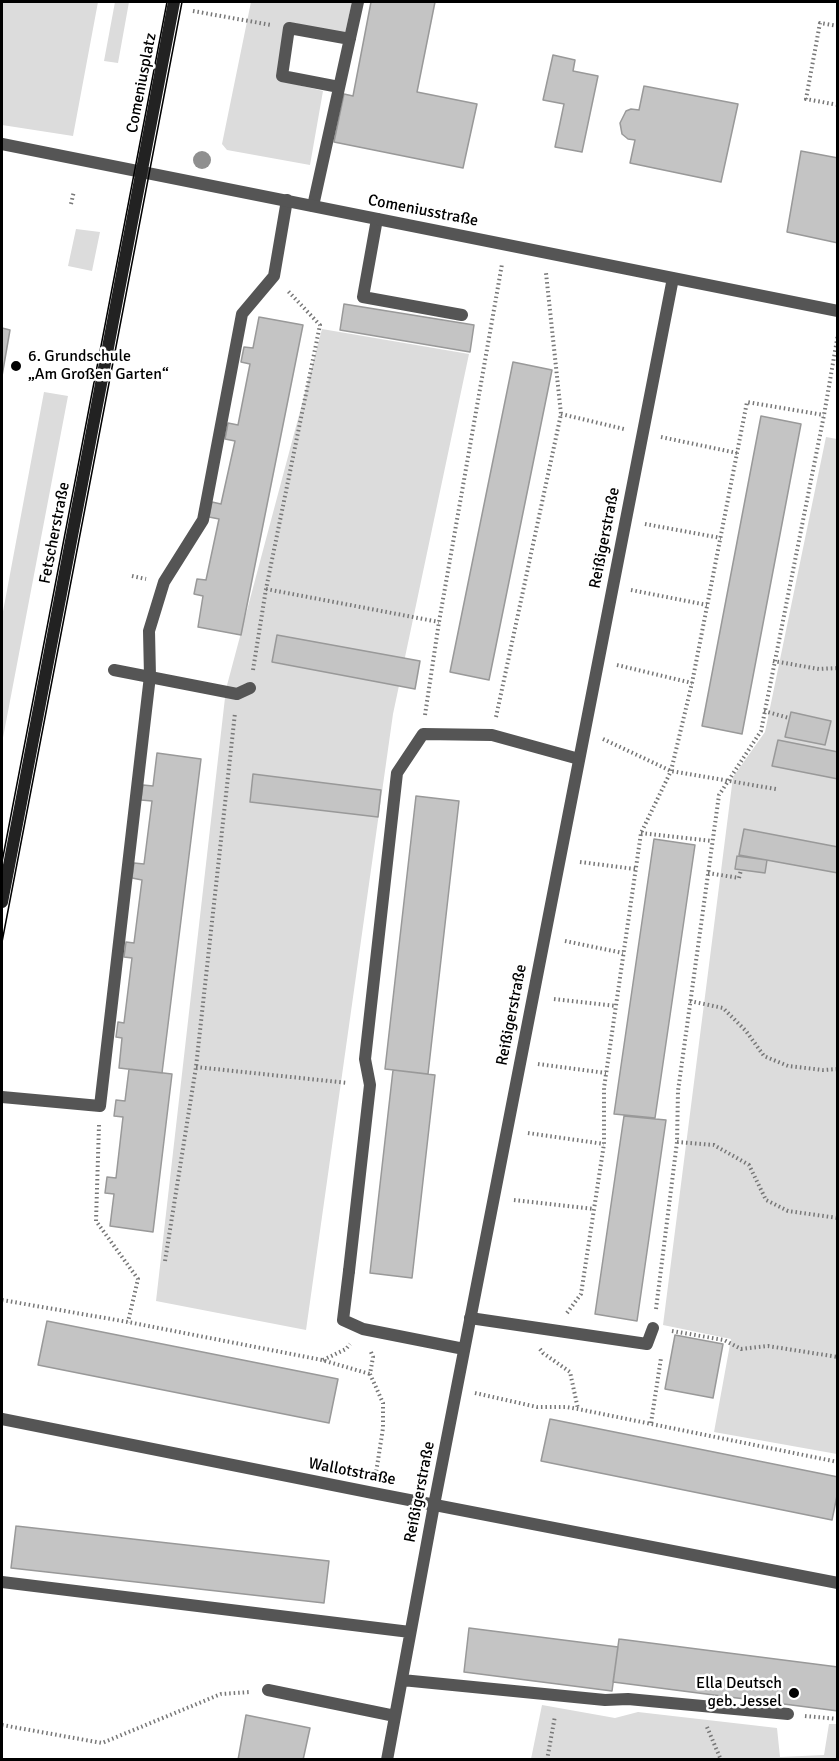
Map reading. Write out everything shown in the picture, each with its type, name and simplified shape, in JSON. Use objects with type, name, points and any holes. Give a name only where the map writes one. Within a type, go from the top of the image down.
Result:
[{"type":"main road","name":"Comeniusplatz","points":[[142,172],[173,4]]},
{"type":"main road","name":"Fetscherstraße","points":[[2,902],[142,172]]},
{"type":"street","points":[[313,206],[358,2]]},
{"type":"street","points":[[339,87],[282,76],[290,28],[350,39]]},
{"type":"street","name":"Comeniusstraße","points":[[2,144],[837,311]]},
{"type":"street","points":[[2,1097],[100,1106],[150,676],[149,631],[164,582],[203,520],[242,314],[274,276],[287,200]]},
{"type":"street","points":[[377,219],[363,297],[462,315]]},
{"type":"street","name":"Reißigerstraße","points":[[387,1760],[464,1349],[673,278]]},
{"type":"street","points":[[114,670],[237,694],[250,688]]},
{"type":"street","points":[[464,1349],[363,1329],[343,1320],[370,1085],[365,1059],[397,773],[423,734],[492,735],[579,759]]},
{"type":"street","points":[[470,1318],[647,1344],[653,1328]]},
{"type":"street","name":"Wallotstraße","points":[[2,1419],[837,1583]]},
{"type":"street","points":[[2,1582],[410,1632]]},
{"type":"street","points":[[402,1680],[788,1714]]},
{"type":"street","points":[[268,1690],[395,1716]]},
{"type":"path","points":[[173,4],[290,28]]},
{"type":"path","points":[[837,26],[820,23],[806,99],[837,105]]},
{"type":"path","points":[[71,204],[74,191]]},
{"type":"path","points":[[423,734],[439,622],[505,244]]},
{"type":"path","points":[[492,735],[561,414],[543,252]]},
{"type":"path","points":[[250,688],[266,589],[320,325],[274,276]]},
{"type":"path","points":[[837,334],[824,415],[761,731],[719,795],[678,1092],[677,1142],[653,1328],[724,1340],[741,1349],[768,1346],[837,1357]]},
{"type":"path","points":[[555,1331],[581,1294],[604,1144],[604,1088],[640,832],[671,771],[692,683],[747,402],[824,415]]},
{"type":"path","points":[[561,414],[737,453]]},
{"type":"path","points":[[626,520],[721,538]]},
{"type":"path","points":[[613,587],[707,605]]},
{"type":"path","points":[[266,589],[439,622]]},
{"type":"path","points":[[598,660],[692,683]]},
{"type":"path","points":[[774,661],[819,669],[837,668]]},
{"type":"path","points":[[165,1261],[196,1067],[237,694]]},
{"type":"path","points":[[764,711],[789,718]]},
{"type":"path","points":[[585,730],[671,771],[776,789]]},
{"type":"path","points":[[640,832],[712,841]]},
{"type":"path","points":[[560,859],[635,869]]},
{"type":"path","points":[[708,873],[740,879],[741,870]]},
{"type":"path","points":[[544,938],[623,953]]},
{"type":"path","points":[[533,997],[616,1006]]},
{"type":"path","points":[[690,1001],[723,1008],[746,1031],[764,1056],[788,1066],[823,1070],[837,1069]]},
{"type":"path","points":[[520,1062],[606,1074]]},
{"type":"path","points":[[196,1067],[370,1085]]},
{"type":"path","points":[[100,1106],[96,1221],[138,1279],[128,1322]]},
{"type":"path","points":[[507,1130],[604,1144]]},
{"type":"path","points":[[677,1142],[714,1145],[749,1166],[766,1200],[788,1211],[837,1218]]},
{"type":"path","points":[[494,1197],[594,1209]]},
{"type":"path","points":[[2,1300],[322,1360],[370,1374]]},
{"type":"path","points":[[523,1326],[543,1353],[570,1372],[578,1408]]},
{"type":"path","points":[[363,1329],[373,1357],[370,1374],[383,1403],[383,1428],[373,1493]]},
{"type":"path","points":[[322,1360],[346,1349],[352,1341]]},
{"type":"path","points":[[647,1344],[663,1346],[651,1423]]},
{"type":"path","points":[[457,1389],[537,1407],[578,1408],[837,1462]]},
{"type":"path","points":[[2,1725],[102,1743],[221,1694],[268,1690]]},
{"type":"path","points":[[547,1760],[559,1695]]},
{"type":"path","points":[[698,1706],[721,1760]]},
{"type":"path","points":[[788,1714],[837,1719]]},
{"type":"shaded area","points":[[2,2],[98,2],[73,136],[2,125]]},
{"type":"shaded area","points":[[115,2],[129,2],[118,63],[104,61]]},
{"type":"shaded area","points":[[251,2],[352,2],[345,33],[287,22],[278,80],[323,91],[310,165],[227,150],[222,144]]},
{"type":"shaded area","points":[[76,229],[100,232],[92,271],[68,266]]},
{"type":"shaded area","points":[[322,329],[469,354],[393,714],[306,1330],[156,1301],[226,689]]},
{"type":"shaded area","points":[[44,392],[68,396],[2,743],[2,617]]},
{"type":"shaded area","points":[[826,437],[837,439],[837,1454],[714,1432],[731,1339],[663,1325],[733,777],[765,732]]},
{"type":"shaded area","points":[[542,1705],[615,1718],[638,1712],[777,1728],[780,1757],[824,1755],[829,1724],[837,1724],[837,1759],[531,1759]]},
{"type":"building","points":[[371,2],[435,2],[417,92],[477,104],[463,168],[334,142],[344,94],[353,96]]},
{"type":"building","points":[[553,55],[575,60],[573,71],[598,76],[582,152],[555,147],[564,104],[543,100]]},
{"type":"building","points":[[644,86],[738,104],[721,182],[630,163],[635,140],[628,139],[622,134],[620,123],[626,111],[639,110]]},
{"type":"building","points":[[801,151],[838,158],[838,243],[787,232]]},
{"type":"building","points":[[344,304],[474,325],[470,352],[340,330]]},
{"type":"building","points":[[259,317],[303,325],[241,635],[198,627],[203,596],[194,594],[197,579],[206,580],[219,519],[209,517],[212,502],[221,504],[235,441],[225,439],[228,423],[238,425],[250,364],[241,362],[244,347],[253,348]]},
{"type":"building","points":[[2,328],[10,330],[2,376]]},
{"type":"building","points":[[513,362],[552,370],[489,680],[450,672]]},
{"type":"building","points":[[761,416],[801,424],[742,734],[702,726]]},
{"type":"building","points":[[277,635],[420,661],[415,689],[272,662]]},
{"type":"building","points":[[791,712],[831,721],[825,745],[785,737]]},
{"type":"building","points":[[778,740],[838,752],[838,779],[772,766]]},
{"type":"building","points":[[157,753],[201,759],[162,1073],[119,1068],[122,1038],[116,1037],[118,1022],[124,1023],[132,958],[124,957],[126,942],[134,943],[142,880],[132,878],[134,863],[144,864],[152,801],[141,800],[143,785],[153,786]]},
{"type":"building","points":[[253,774],[381,790],[378,817],[250,802]]},
{"type":"building","points":[[416,796],[459,801],[428,1074],[385,1069]]},
{"type":"building","points":[[744,829],[838,847],[838,873],[739,855]]},
{"type":"building","points":[[654,839],[695,845],[655,1118],[614,1114]]},
{"type":"building","points":[[737,856],[767,860],[765,873],[735,869]]},
{"type":"building","points":[[129,1069],[172,1074],[153,1232],[110,1226],[114,1194],[105,1193],[107,1177],[116,1178],[123,1117],[114,1116],[116,1100],[125,1101]]},
{"type":"building","points":[[393,1070],[435,1075],[412,1278],[370,1273]]},
{"type":"building","points":[[624,1116],[666,1120],[637,1321],[595,1314]]},
{"type":"building","points":[[47,1321],[338,1379],[329,1423],[38,1365]]},
{"type":"building","points":[[675,1335],[723,1344],[713,1398],[665,1389]]},
{"type":"building","points":[[550,1419],[838,1477],[838,1491],[832,1520],[541,1461]]},
{"type":"building","points":[[16,1526],[329,1561],[324,1603],[11,1568]]},
{"type":"building","points":[[469,1628],[618,1647],[612,1691],[464,1672]]},
{"type":"building","points":[[619,1639],[838,1667],[838,1711],[613,1682]]},
{"type":"building","points":[[246,1715],[310,1728],[303,1760],[238,1760]]},
{"type":"tram line","points":[[2,862],[167,2]]},
{"type":"tram line","points":[[2,942],[182,2]]},
{"type":"place","name":"6. Grundschule „Am Großen Garten“","points":[[16,366]]},
{"type":"place","name":"Ella Deutsch geb. Jessel","points":[[794,1693]]}]
